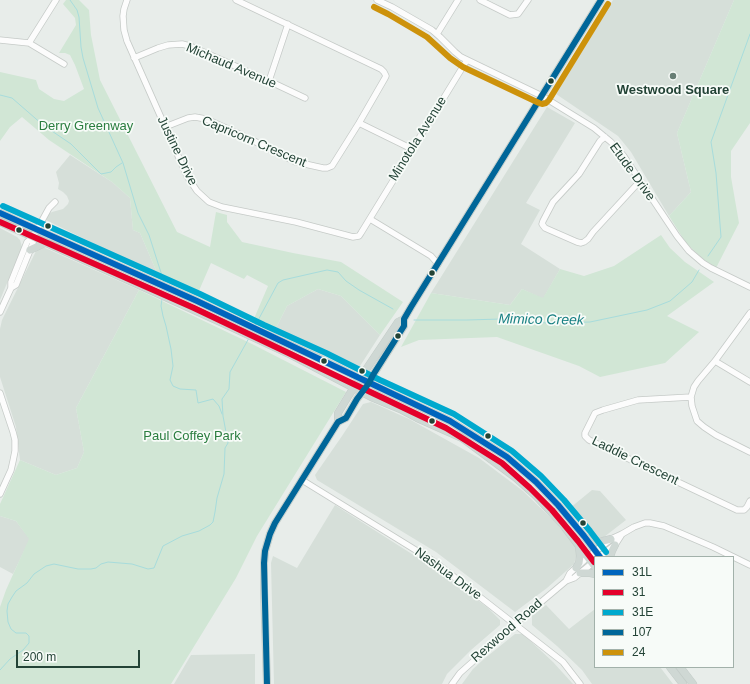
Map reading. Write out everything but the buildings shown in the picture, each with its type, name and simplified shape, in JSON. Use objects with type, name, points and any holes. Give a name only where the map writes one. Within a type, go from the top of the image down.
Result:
[{"type":"main road","points":[[338,422],[338,413],[398,322],[404,319],[601,0]]},
{"type":"main road","points":[[0,213],[198,301],[249,326],[260,336],[291,355],[362,393],[462,438],[496,462],[536,496],[563,525],[592,562]]},
{"type":"main road","points":[[0,222],[245,333],[260,336],[296,348],[450,421],[506,457],[536,482],[584,536],[598,556]]},
{"type":"main road","points":[[30,250],[45,243]]},
{"type":"main road","points":[[176,302],[173,298],[174,296],[180,294]]},
{"type":"main road","points":[[227,324],[230,317]]},
{"type":"main road","points":[[267,684],[263,575],[265,551],[270,534],[275,523],[338,422],[346,418],[369,383],[404,326],[404,319]]},
{"type":"main road","points":[[291,355],[296,348]]},
{"type":"main road","points":[[584,536],[590,540],[599,542],[613,542],[610,556]]},
{"type":"main road","points":[[579,546],[580,556],[578,570],[594,574]]},
{"type":"main road","points":[[671,668],[683,684]]},
{"type":"main road","points":[[681,668],[693,684]]},
{"type":"street","points":[[29,43],[56,0]]},
{"type":"street","name":"Justine Drive","points":[[127,0],[123,16],[126,41],[187,176],[192,185],[203,197],[216,205],[229,209],[296,222],[353,237],[361,234],[370,218]]},
{"type":"street","name":"Capricorn Crescent","points":[[165,128],[188,118],[206,119],[296,162],[327,168],[332,166],[360,123],[385,78],[386,76],[381,69],[236,0]]},
{"type":"street","name":"Etude Drive","points":[[377,0],[432,30],[454,52],[467,60],[542,96],[594,128],[623,155],[677,236],[689,251],[711,268],[750,287]]},
{"type":"street","points":[[437,34],[458,0]]},
{"type":"street","points":[[480,0],[510,15],[518,14],[528,0]]},
{"type":"street","points":[[269,81],[288,24]]},
{"type":"street","points":[[0,40],[29,43],[64,64]]},
{"type":"street","name":"Michaud Avenue","points":[[134,58],[168,45],[182,44],[190,46],[305,98]]},
{"type":"street","name":"Minotola Avenue","points":[[370,218],[467,60]]},
{"type":"street","points":[[360,123],[412,149]]},
{"type":"street","points":[[605,137],[600,141],[579,174],[553,202],[542,224],[545,228],[576,242],[584,242],[640,181]]},
{"type":"street","points":[[0,312],[11,288],[11,282],[27,242],[33,237],[49,208],[56,202]]},
{"type":"street","points":[[370,218],[430,256],[438,264]]},
{"type":"street","points":[[11,288],[16,285],[33,243],[33,237]]},
{"type":"street","points":[[749,317],[698,381],[694,387],[691,397],[694,413],[700,424],[716,435],[750,452]]},
{"type":"street","points":[[715,361],[750,382]]},
{"type":"street","points":[[0,392],[12,426],[15,440],[13,461],[0,494]]},
{"type":"street","name":"Laddie Crescent","points":[[691,397],[638,400],[599,411],[595,414],[586,430],[586,436],[589,440],[736,510],[744,510],[750,501]]},
{"type":"street","name":"Nashua Drive","points":[[302,480],[435,562],[563,662],[580,684]]},
{"type":"street","name":"Rexwood Road","points":[[598,556],[622,534],[634,527],[645,523],[656,523],[731,556]]},
{"type":"street","name":"Rexwood Road","points":[[734,557],[750,565]]},
{"type":"street","name":"Rexwood Road","points":[[452,684],[460,673],[566,581],[570,573],[592,562]]},
{"type":"shaded area","points":[[613,0],[734,0],[677,133],[691,192],[669,216],[631,152],[618,136],[556,94]]},
{"type":"shaded area","points":[[547,107],[575,123],[526,203],[540,210],[521,244],[560,269],[543,299],[522,289],[510,305],[431,293]]},
{"type":"shaded area","points":[[70,155],[112,182],[130,198],[133,230],[140,233],[158,275],[46,220],[49,214],[63,209],[68,204],[69,201],[67,196],[58,189],[59,183],[56,172]]},
{"type":"shaded area","points":[[0,228],[17,237],[20,240],[22,247],[0,300]]},
{"type":"shaded area","points":[[43,247],[139,290],[76,408],[84,452],[77,468],[56,475],[20,460],[16,427],[0,377],[0,329],[2,320],[37,249]]},
{"type":"shaded area","points":[[318,289],[341,296],[380,335],[360,366],[353,367],[275,330],[287,306]]},
{"type":"shaded area","points":[[371,402],[409,419],[479,458],[523,491],[556,523],[574,544],[577,551],[574,564],[547,588],[515,612],[436,552],[317,480],[315,475],[363,404]]},
{"type":"shaded area","points":[[592,490],[600,491],[626,520],[604,537],[595,538],[570,508]]},
{"type":"shaded area","points":[[335,505],[437,570],[488,608],[500,620],[500,625],[471,650],[447,674],[442,684],[274,684],[271,563],[273,556],[297,568]]},
{"type":"shaded area","points":[[0,516],[16,521],[30,539],[13,574],[0,567]]},
{"type":"shaded area","points":[[546,605],[569,629],[594,610],[594,668],[661,668],[673,684],[592,684],[582,670],[532,625],[532,616]]},
{"type":"shaded area","points":[[515,634],[523,634],[553,662],[573,684],[462,684],[473,669]]},
{"type":"shaded area","points":[[255,654],[255,684],[174,684],[191,655]]},
{"type":"green space","name":"Derry Greenway","points":[[66,0],[79,0],[89,10],[91,35],[100,80],[177,232],[210,247],[216,212],[227,215],[227,222],[242,242],[341,262],[403,302],[380,335],[341,296],[318,289],[287,306],[275,330],[253,321],[268,286],[247,275],[244,279],[211,263],[198,293],[158,275],[140,233],[133,230],[130,198],[112,182],[49,140],[22,117],[10,127],[0,141],[0,72],[36,80],[39,89],[54,99],[64,101],[84,89],[70,55],[59,53],[76,25],[75,18],[63,4]]},
{"type":"green space","points":[[734,0],[750,0],[750,123],[731,151],[731,177],[739,223],[716,268],[704,260],[686,243],[669,216],[691,192],[677,133]]},
{"type":"green space","points":[[661,235],[670,248],[685,262],[714,282],[667,316],[699,332],[665,363],[600,377],[579,366],[497,337],[419,340],[401,347],[431,293],[510,305],[522,289],[543,298],[560,269],[584,276],[614,266]]},
{"type":"green space","name":"Paul Coffey Park","points":[[139,290],[252,344],[346,392],[257,536],[236,578],[171,684],[0,684],[0,607],[29,539],[16,521],[0,516],[0,504],[20,460],[56,475],[77,468],[84,452],[76,408]]},
{"type":"waterway","points":[[70,0],[77,10],[79,17],[83,58],[98,108],[123,163],[138,213],[149,235],[164,282]]},
{"type":"waterway","name":"Mimico Creek","points":[[708,256],[721,237],[716,173],[711,142],[750,34]]},
{"type":"waterway","points":[[0,95],[12,98],[43,125],[71,144],[101,174],[111,172],[122,163]]},
{"type":"waterway","name":"Mimico Creek","points":[[255,326],[278,283],[283,280],[327,270],[338,272],[346,281],[359,290],[393,309]]},
{"type":"waterway","name":"Mimico Creek","points":[[414,320],[501,319],[547,323],[590,322],[647,310],[670,301],[692,282],[699,270]]},
{"type":"waterway","points":[[162,299],[161,306],[171,349],[173,366],[170,380],[173,386],[180,389],[196,390],[198,403],[213,399],[219,406],[222,414]]},
{"type":"waterway","name":"Mimico Creek","points":[[0,670],[10,659],[23,650],[29,643],[29,636],[26,633],[16,633],[11,629],[8,622],[7,611],[8,604],[16,591],[27,583],[34,574],[46,566],[54,564],[78,569],[91,569],[108,562],[132,564],[148,569],[154,568],[163,546],[182,536],[199,531],[213,522],[217,498],[224,474],[225,448],[228,443],[223,416],[222,399],[229,389],[230,372],[249,338]]},
{"type":"transit line","name":"107","points":[[267,684],[264,563],[265,551],[275,523],[338,422],[346,418],[357,399],[369,383],[404,326],[404,319],[411,307],[601,0]]},
{"type":"transit line","name":"24","points":[[374,7],[427,37],[450,58],[463,67],[542,104],[549,100],[608,4]]},
{"type":"transit line","name":"31E","points":[[3,206],[200,294],[454,414],[512,451],[541,476],[564,500],[606,552]]},
{"type":"transit line","name":"31L","points":[[0,213],[197,301],[450,421],[507,457],[536,482],[558,505],[599,556]]},
{"type":"transit line","name":"31","points":[[0,222],[194,308],[446,428],[502,463],[530,488],[552,510],[594,562]]},
{"type":"place","name":"Westwood Square","points":[[673,76]]}]
